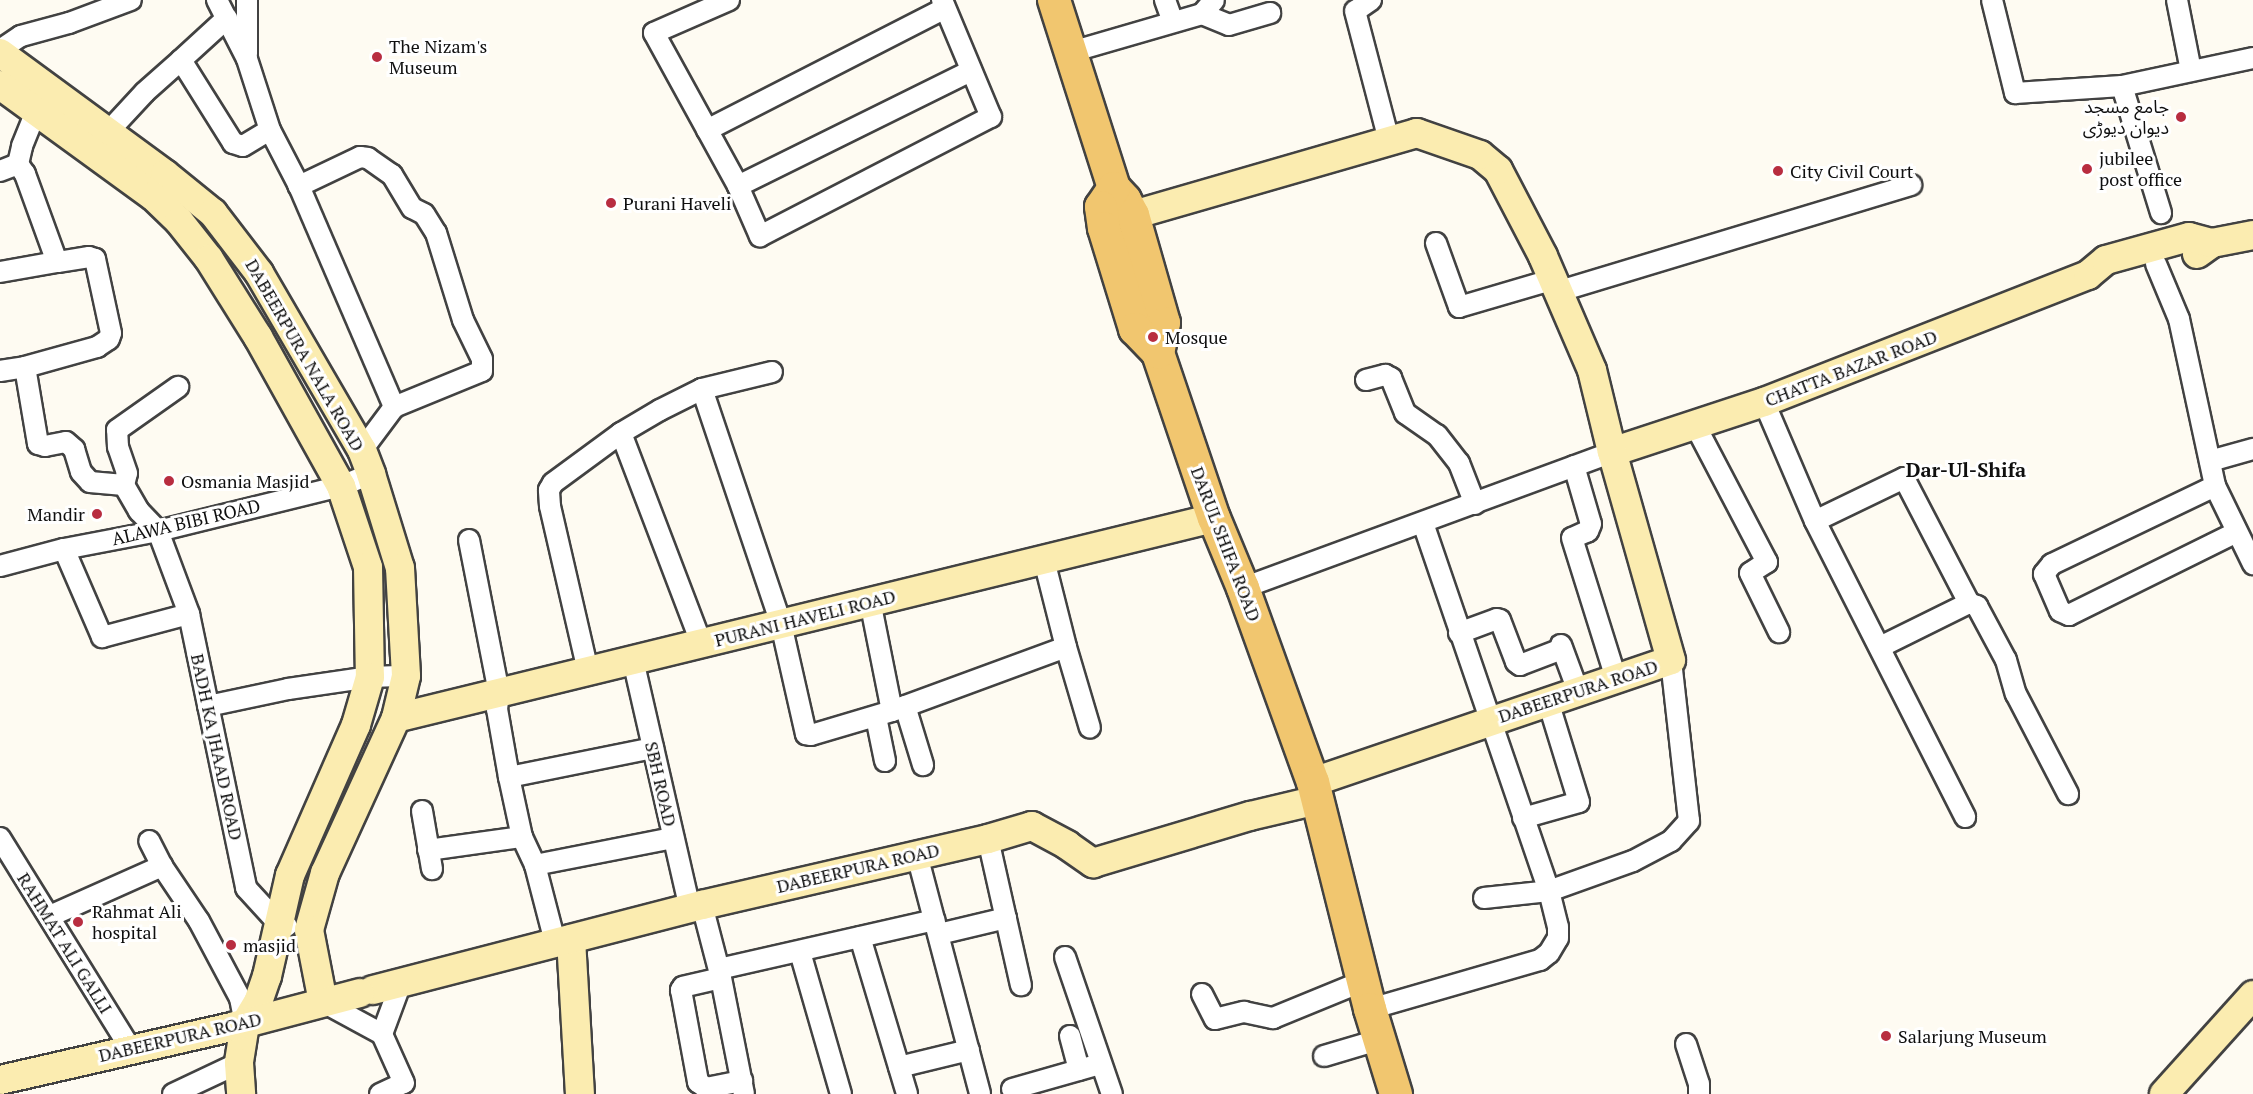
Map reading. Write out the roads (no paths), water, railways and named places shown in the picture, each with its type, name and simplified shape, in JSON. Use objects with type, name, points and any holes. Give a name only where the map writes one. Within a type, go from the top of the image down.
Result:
[{"type":"main road","points":[[1054,0],[1114,188],[1125,200],[1133,216],[1164,323],[1158,353]]},
{"type":"main road","points":[[1114,188],[1101,207],[1104,228],[1135,329],[1158,353]]},
{"type":"main road","name":"DARUL SHIFA ROAD","points":[[1158,353],[1214,518],[1243,588],[1313,782],[1366,995],[1396,1094]]},
{"type":"street","points":[[0,52],[21,36],[69,23],[131,0]]},
{"type":"street","points":[[217,0],[247,59],[270,130],[299,186],[394,407]]},
{"type":"street","points":[[247,0],[247,59]]},
{"type":"street","points":[[707,130],[944,4],[991,117],[760,236],[738,186],[707,130],[654,33],[729,0]]},
{"type":"street","points":[[1165,0],[1173,22]]},
{"type":"street","points":[[1371,0],[1355,11],[1389,141]]},
{"type":"street","points":[[1992,0],[2015,93],[2122,86],[2253,58]]},
{"type":"street","points":[[2177,0],[2191,71]]},
{"type":"street","points":[[1071,52],[1173,22],[1208,7],[1229,25],[1270,14]]},
{"type":"street","points":[[108,132],[145,92],[227,18]]},
{"type":"street","name":"DABEERPURA NALA ROAD","points":[[0,52],[165,174],[213,213],[259,273],[366,462],[400,568],[406,676],[396,718],[325,873],[309,930],[324,1002]]},
{"type":"street","points":[[181,60],[233,143],[243,146],[270,130]]},
{"type":"street","points":[[738,186],[972,71]]},
{"type":"street","name":"DABEERPURA NALA ROAD","points":[[0,85],[153,196],[179,221],[208,259],[258,337],[341,486],[368,567],[370,677],[356,725],[290,875],[267,976],[258,1002],[245,1024]]},
{"type":"street","points":[[2122,86],[2161,213]]},
{"type":"street","points":[[36,112],[22,146],[9,167],[26,174],[57,262]]},
{"type":"street","name":"DABEERPURA ROAD","points":[[0,1080],[130,1048],[245,1024],[696,906],[988,839],[1032,826],[1067,845],[1093,863],[1250,816],[1317,800],[1313,782],[1671,660],[1612,452],[1592,370],[1557,285],[1498,170],[1480,155],[1417,132],[1133,216]]},
{"type":"street","points":[[299,186],[360,157],[368,158],[392,175],[412,208],[424,214],[436,233],[463,320],[484,365],[482,371],[394,407],[366,462]]},
{"type":"street","points":[[1436,243],[1459,307],[1557,285],[1911,185]]},
{"type":"street","name":"CHATTA BAZAR ROAD","points":[[2088,275],[2114,277],[2197,254],[2212,243],[2253,235]]},
{"type":"street","name":"CHATTA BAZAR ROAD","points":[[1612,452],[1764,402],[2088,275],[2106,260],[2189,237],[2212,243]]},
{"type":"street","points":[[208,259],[235,240]]},
{"type":"street","points":[[0,272],[89,257],[95,259],[111,333],[109,339],[97,347],[25,367],[0,371]]},
{"type":"street","points":[[2156,264],[2179,319],[2215,486],[2253,564]]},
{"type":"street","points":[[25,367],[38,444],[45,446],[66,442],[74,449],[86,478],[95,484],[124,485]]},
{"type":"street","points":[[588,671],[549,500],[549,490],[561,476],[621,433],[702,389],[772,372]]},
{"type":"street","points":[[1366,380],[1385,375],[1391,378],[1405,413],[1437,435],[1459,463],[1475,504]]},
{"type":"street","points":[[158,531],[139,511],[124,485],[127,472],[118,447],[117,430],[178,387]]},
{"type":"street","points":[[702,389],[781,624],[806,734],[811,735],[891,711],[1066,647]]},
{"type":"street","points":[[1764,402],[1815,521],[1965,817]]},
{"type":"street","points":[[1695,425],[1767,562],[1750,573],[1779,632]]},
{"type":"street","points":[[621,433],[701,644]]},
{"type":"street","points":[[2210,461],[2253,449]]},
{"type":"street","points":[[1243,588],[1423,524],[1612,452]]},
{"type":"street","name":"ALAWA BIBI ROAD","points":[[0,566],[64,549],[158,531],[341,486],[366,462]]},
{"type":"street","points":[[1574,466],[1591,524],[1588,531],[1572,538],[1616,678]]},
{"type":"street","points":[[1815,521],[1904,478],[1969,603],[1977,606],[2006,660],[2016,694],[2068,794]]},
{"type":"street","points":[[2215,486],[2052,564],[2044,574],[2060,611],[2069,615],[2237,532]]},
{"type":"street","name":"PURANI HAVELI ROAD","points":[[396,718],[1214,518]]},
{"type":"street","points":[[1202,994],[1215,1019],[1244,1012],[1273,1018],[1366,995],[1540,960],[1549,953],[1558,938],[1558,927],[1549,891],[1423,524]]},
{"type":"street","name":"BADH KA JHAAD ROAD","points":[[158,531],[189,614],[246,888],[279,924]]},
{"type":"street","points":[[469,540],[499,693],[497,709],[508,777],[522,837],[563,940],[580,1094]]},
{"type":"street","points":[[64,549],[102,637],[189,614]]},
{"type":"street","points":[[1044,560],[1090,728]]},
{"type":"street","points":[[870,601],[891,711],[885,761]]},
{"type":"street","points":[[1880,647],[1969,603]]},
{"type":"street","points":[[1459,633],[1500,620],[1516,662],[1520,665],[1562,647],[1578,691]]},
{"type":"street","name":"SBH ROAD","points":[[633,660],[673,838],[720,974],[743,1088]]},
{"type":"street","points":[[1484,898],[1549,891],[1633,861],[1671,841],[1689,821],[1671,660]]},
{"type":"street","points":[[208,706],[370,677],[406,676]]},
{"type":"street","points":[[1523,818],[1579,802],[1548,701]]},
{"type":"street","points":[[891,711],[923,765]]},
{"type":"street","points":[[508,777],[653,748]]},
{"type":"street","points":[[422,811],[430,860],[522,837]]},
{"type":"street","name":"RAHMAT ALI GALLI","points":[[0,838],[130,1048]]},
{"type":"street","points":[[535,865],[673,838]]},
{"type":"street","points":[[988,839],[1021,985]]},
{"type":"street","points":[[149,841],[162,866],[204,930],[240,998],[245,1024],[239,1063],[241,1094]]},
{"type":"street","points":[[917,855],[980,1094]]},
{"type":"street","points":[[50,916],[162,866]]},
{"type":"street","points":[[743,1088],[706,1088],[698,1082],[681,990],[683,987],[720,974],[860,937],[1006,918]]},
{"type":"street","points":[[279,924],[309,930]]},
{"type":"street","points":[[860,937],[907,1094]]},
{"type":"street","points":[[800,952],[841,1094]]},
{"type":"street","points":[[1065,957],[1112,1094]]},
{"type":"street","points":[[382,1034],[401,983]]},
{"type":"street","points":[[2164,1094],[2253,995]]},
{"type":"street","points":[[324,1002],[382,1034],[406,1089],[380,1094]]},
{"type":"street","points":[[1070,1036],[1079,1070]]},
{"type":"street","points":[[1324,1056],[1378,1040]]},
{"type":"street","points":[[1686,1044],[1699,1084],[1699,1094]]},
{"type":"street","points":[[899,1066],[969,1050]]},
{"type":"street","points":[[173,1094],[239,1063]]},
{"type":"street","points":[[1012,1089],[1100,1064]]},
{"type":"place","name":"The Nizam's Museum","points":[[377,57]]},
{"type":"place","name":"جامع مسجد دیوان دیوڑی","points":[[2181,117]]},
{"type":"place","name":"jubilee post office","points":[[2087,169]]},
{"type":"place","name":"City Civil Court","points":[[1778,171]]},
{"type":"place","name":"Purani Haveli","points":[[611,203]]},
{"type":"place","name":"Mosque","points":[[1153,337]]},
{"type":"place","name":"Osmania Masjid","points":[[169,481]]},
{"type":"place","name":"Mandir","points":[[97,514]]},
{"type":"place","name":"Rahmat Ali hospital","points":[[78,922]]},
{"type":"place","name":"masjid","points":[[231,945]]},
{"type":"place","name":"Salarjung Museum","points":[[1886,1036]]},
{"type":"district","name":"Dar-Ul-Shifa","points":[[1966,469]]}]
